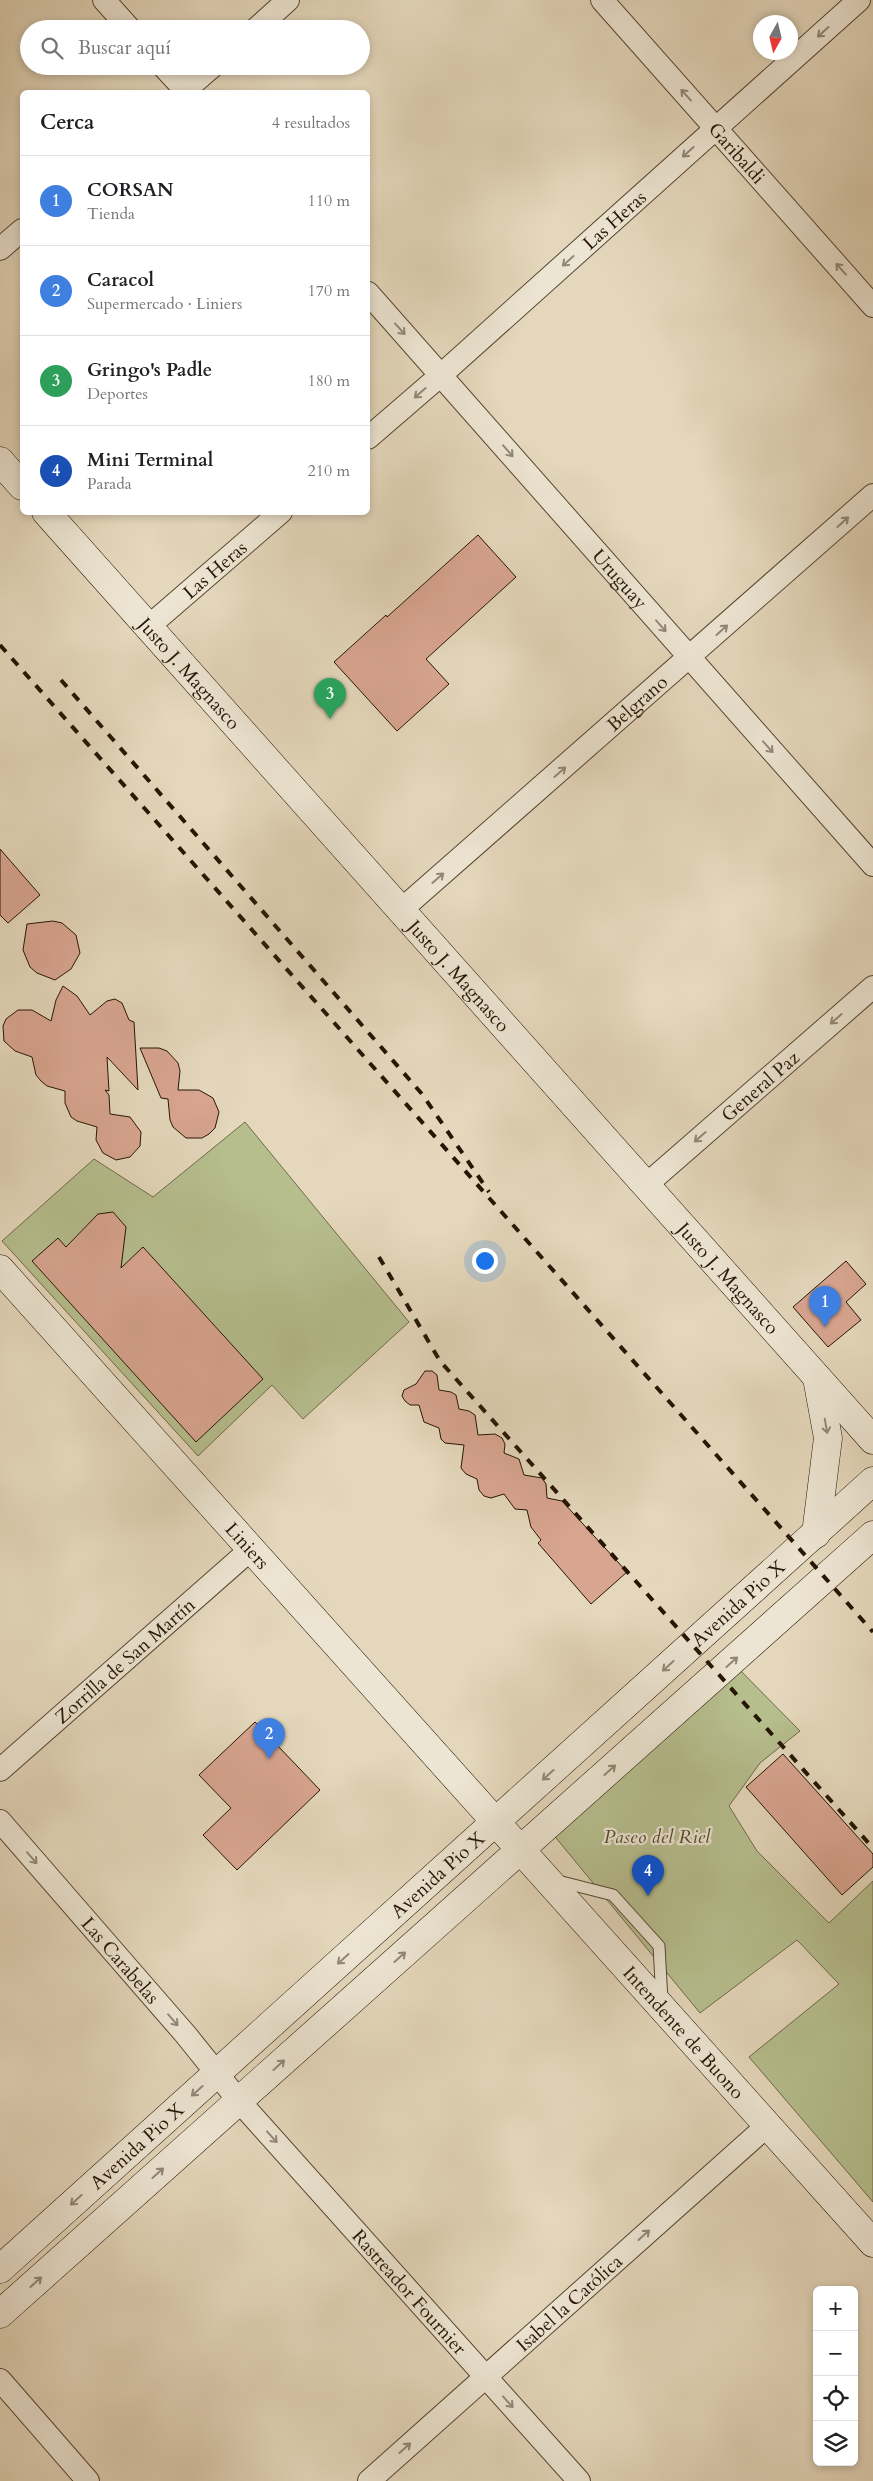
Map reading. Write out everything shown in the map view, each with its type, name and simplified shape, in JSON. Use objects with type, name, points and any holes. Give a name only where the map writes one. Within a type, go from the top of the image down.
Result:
[{"type":"main road","points":[[0,461],[20,484]]},
{"type":"main road","name":"Justo J. Magnasco","points":[[49,515],[873,1440]]},
{"type":"main road","name":"Liniers","points":[[0,1269],[250,1550],[497,1821]]},
{"type":"main road","points":[[816,1534],[828,1438],[817,1378]]},
{"type":"main road","name":"Avenida Pio X","points":[[0,2269],[873,1481]]},
{"type":"main road","name":"Avenida Pio X","points":[[0,2314],[873,1535]]},
{"type":"main road","points":[[845,1561],[873,1560]]},
{"type":"main road","name":"Intendente de Buono","points":[[497,1821],[873,2243]]},
{"type":"street","points":[[104,0],[122,20]]},
{"type":"street","points":[[266,20],[288,0]]},
{"type":"street","name":"Garibaldi","points":[[602,0],[873,306]]},
{"type":"street","name":"Las Heras","points":[[370,436],[442,375],[859,0]]},
{"type":"street","points":[[171,75],[183,90]]},
{"type":"street","points":[[187,90],[203,75]]},
{"type":"street","points":[[0,249],[20,232]]},
{"type":"street","name":"Uruguay","points":[[370,295],[873,865]]},
{"type":"street","name":"Belgrano","points":[[401,910],[690,659],[873,496]]},
{"type":"street","name":"Las Heras","points":[[148,627],[278,515]]},
{"type":"street","name":"General Paz","points":[[646,1185],[873,986]]},
{"type":"street","name":"Zorrilla de San Martín","points":[[0,1770],[250,1550]]},
{"type":"street","name":"Las Carabelas","points":[[0,1821],[239,2101]]},
{"type":"street","name":"Rastreador Fournier","points":[[239,2101],[580,2481]]},
{"type":"street","name":"Isabel la Católica","points":[[369,2481],[768,2125]]},
{"type":"street","points":[[0,2380],[88,2481]]},
{"type":"lane","points":[[548,1878],[614,1895],[659,1946],[663,2007]]},
{"type":"green space","points":[[245,1122],[409,1322],[303,1419],[272,1385],[198,1456],[2,1241],[94,1159],[153,1197]]},
{"type":"green space","name":"Paseo del Riel","points":[[732,1662],[800,1731],[760,1763],[729,1806],[757,1851],[829,1923],[873,1881],[873,2202],[749,2057],[839,1984],[797,1940],[700,2013],[547,1827]]},
{"type":"building","points":[[478,535],[516,577],[426,659],[449,684],[397,731],[334,662]]},
{"type":"building","points":[[0,849],[40,895],[8,923],[0,915]]},
{"type":"building","points":[[53,921],[62,923],[76,935],[80,953],[71,969],[55,980],[37,973],[30,967],[23,950],[27,924]]},
{"type":"building","points":[[63,986],[77,996],[90,1015],[107,1001],[115,999],[122,1003],[129,1020],[134,1022],[138,1090],[107,1057],[109,1091],[105,1090],[109,1095],[110,1114],[130,1117],[141,1132],[140,1146],[130,1157],[116,1160],[103,1153],[96,1140],[97,1127],[77,1121],[71,1117],[65,1103],[65,1091],[47,1086],[36,1075],[32,1057],[15,1051],[4,1041],[3,1026],[6,1019],[18,1010],[32,1010],[51,1021],[56,1000]]},
{"type":"building","points":[[140,1048],[159,1048],[167,1051],[178,1063],[180,1071],[178,1090],[199,1090],[213,1098],[219,1112],[215,1128],[209,1134],[202,1138],[186,1138],[173,1127],[170,1120],[168,1099],[161,1098]]},
{"type":"building","points":[[113,1212],[126,1227],[121,1268],[143,1247],[263,1379],[196,1442],[32,1261],[58,1238],[66,1247],[98,1214]]},
{"type":"building","points":[[846,1261],[866,1284],[846,1302],[861,1320],[828,1347],[793,1307]]},
{"type":"building","points":[[425,1371],[432,1371],[437,1375],[439,1390],[456,1395],[459,1409],[469,1411],[475,1415],[478,1435],[495,1434],[502,1438],[505,1444],[504,1453],[519,1459],[524,1475],[542,1478],[546,1484],[547,1498],[562,1501],[627,1572],[591,1604],[538,1543],[541,1540],[531,1527],[527,1510],[515,1509],[504,1494],[491,1498],[484,1496],[479,1490],[477,1479],[466,1474],[461,1468],[464,1445],[445,1443],[441,1439],[439,1428],[424,1422],[419,1405],[410,1405],[405,1401],[402,1396],[404,1390],[416,1384]]},
{"type":"building","points":[[255,1722],[320,1790],[237,1870],[203,1835],[231,1808],[199,1775]]},
{"type":"building","points":[[783,1754],[873,1854],[873,1867],[842,1895],[746,1787]]},
{"type":"railway","points":[[0,645],[873,1632]]},
{"type":"railway","points":[[61,680],[422,1094],[489,1192]]},
{"type":"railway","points":[[379,1257],[440,1361],[873,1848]]},
{"type":"place","name":"Gringo's Padle","points":[[330,719]]},
{"type":"place","name":"CORSAN","points":[[825,1327]]},
{"type":"place","name":"Caracol","points":[[269,1759]]},
{"type":"place","name":"Mini Terminal","points":[[648,1896]]}]
